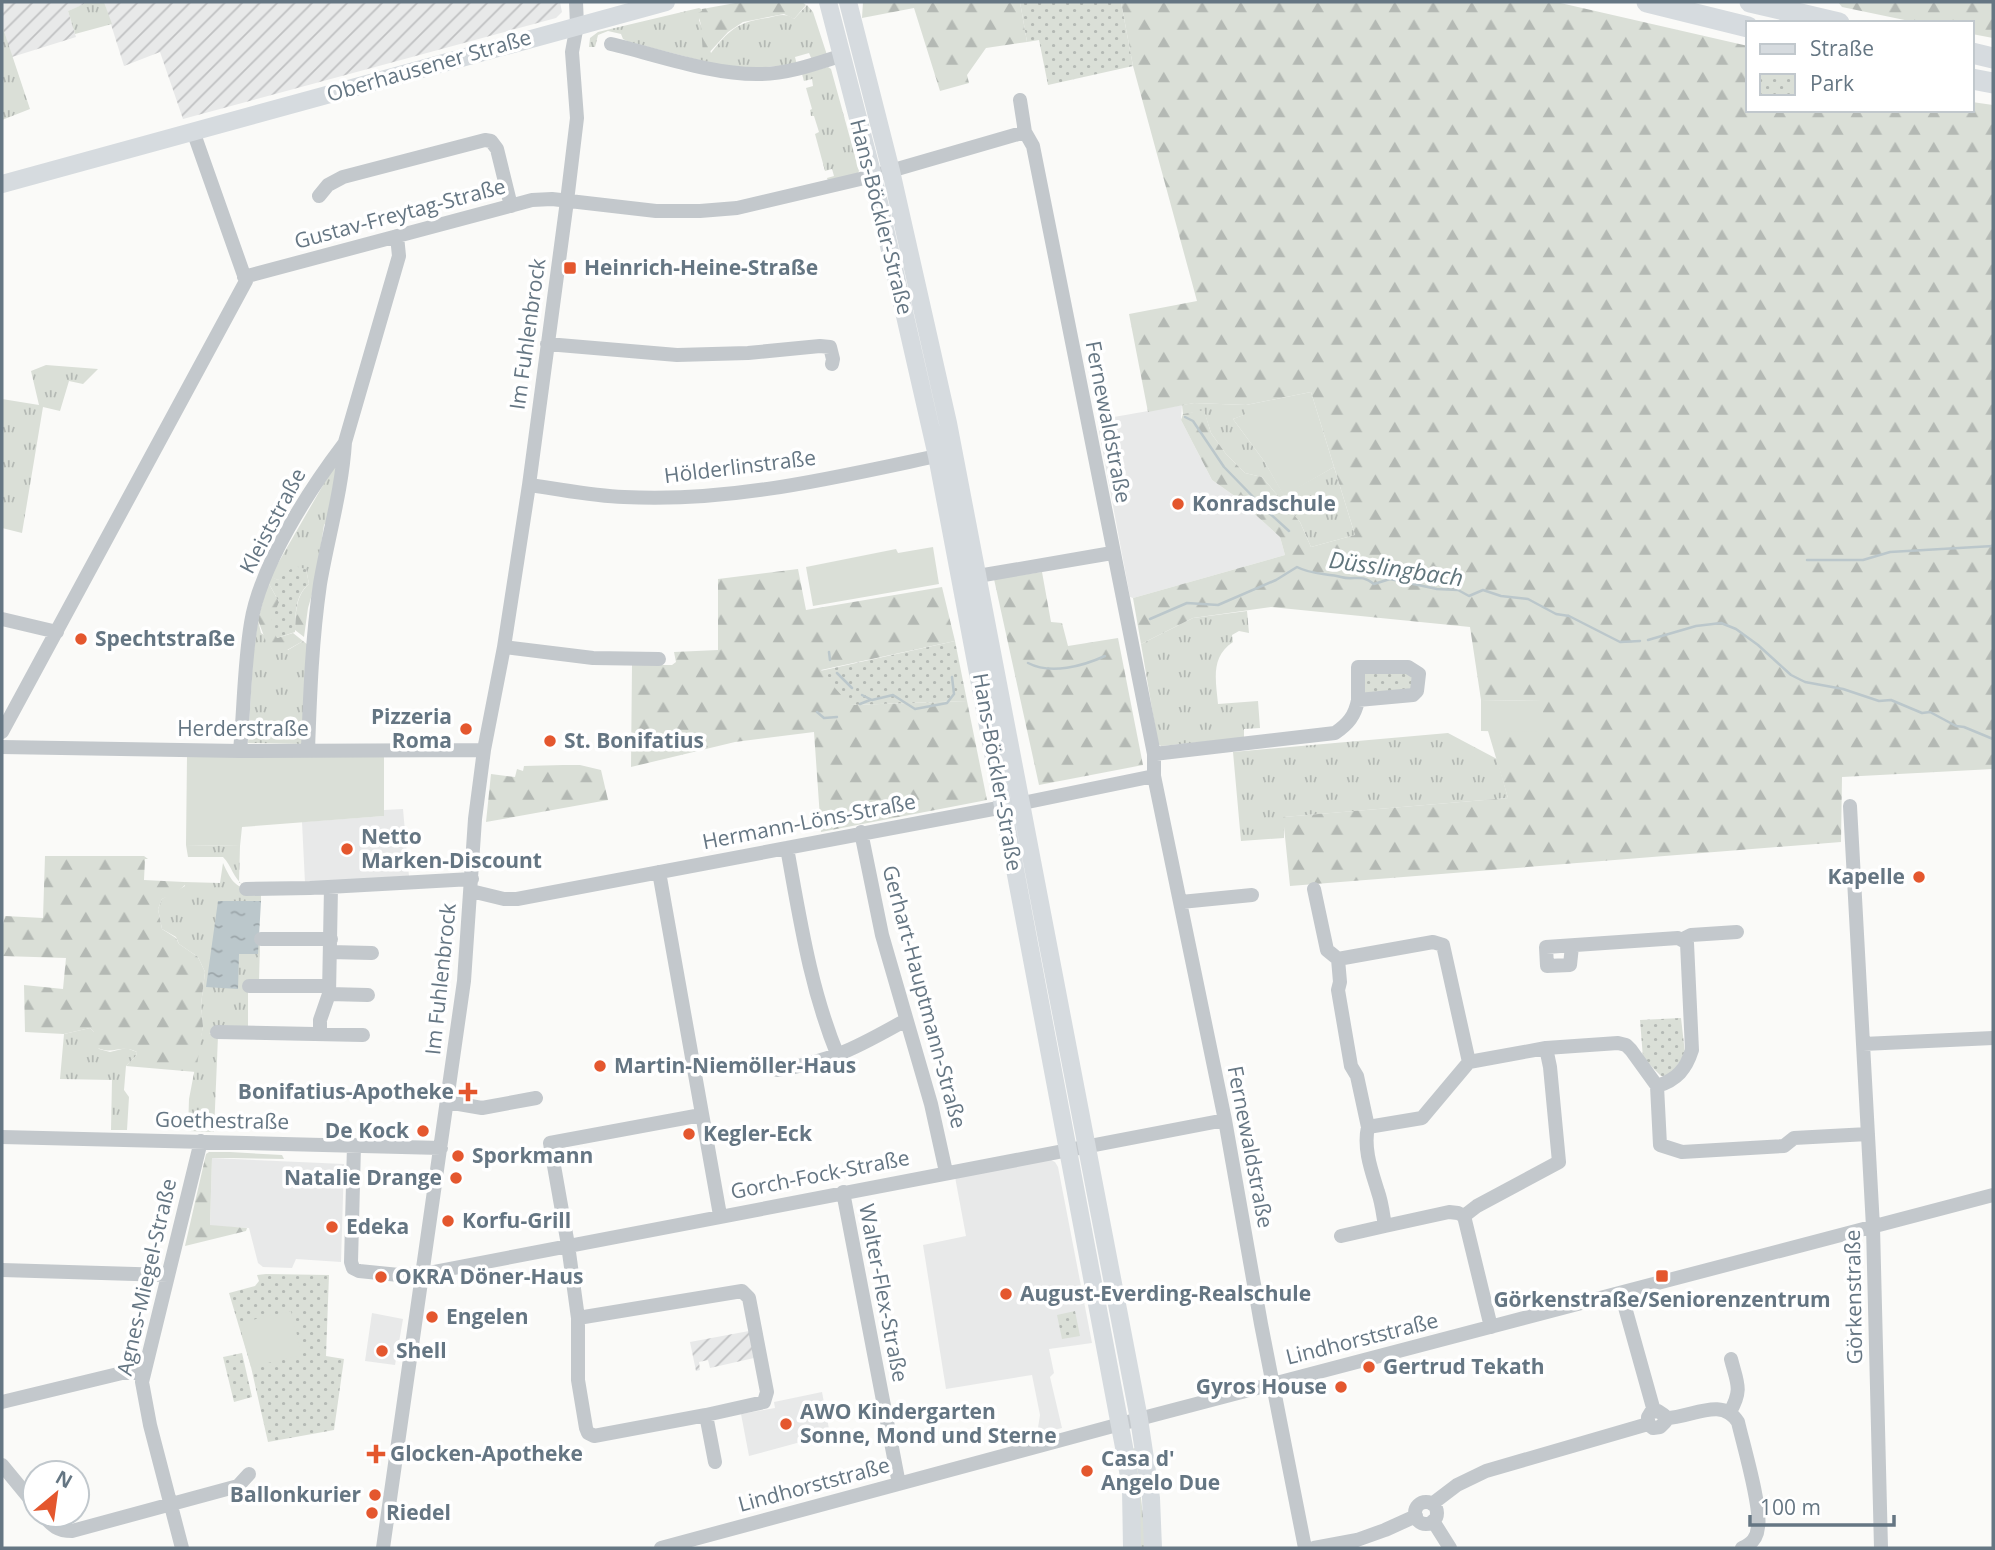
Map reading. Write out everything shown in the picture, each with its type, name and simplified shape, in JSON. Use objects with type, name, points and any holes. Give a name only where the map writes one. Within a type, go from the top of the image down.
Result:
[{"type":"highway","points":[[1647,2],[1746,27]]},
{"type":"highway","points":[[1750,2],[1831,21]]},
{"type":"highway","points":[[1974,53],[1993,58]]},
{"type":"highway","points":[[1974,79],[1993,83]]},
{"type":"main road","name":"Oberhausener Straße","points":[[2,184],[666,2]]},
{"type":"main road","name":"Hans-Böckler-Straße","points":[[848,2],[891,171],[1013,805],[1086,1146],[1139,1419],[1151,1498],[1153,1548]]},
{"type":"main road","name":"Hans-Böckler-Straße","points":[[825,4],[978,576],[1068,1149],[1131,1489],[1132,1548]]},
{"type":"street","name":"Im Fuhlenbrock","points":[[383,1548],[465,973],[475,819],[484,750],[504,647],[529,485],[567,201],[577,118],[572,52],[577,25],[576,2]]},
{"type":"street","points":[[611,44],[739,74],[775,72],[840,56]]},
{"type":"street","name":"Fernewaldstraße","points":[[1020,100],[1025,131],[1033,146],[1154,754],[1154,776],[1224,1120],[1305,1548]]},
{"type":"street","points":[[2,732],[246,281],[193,131]]},
{"type":"street","name":"Gustav-Freytag-Straße","points":[[244,276],[542,199],[656,211],[737,208],[873,176],[1025,131]]},
{"type":"street","points":[[319,196],[328,185],[343,177],[485,140],[491,141],[498,149],[511,206]]},
{"type":"street","name":"Kleiststraße","points":[[308,750],[315,624],[343,469],[345,442],[399,256],[397,236]]},
{"type":"street","points":[[547,344],[677,355],[748,353],[820,346],[830,347],[834,359],[832,364]]},
{"type":"street","name":"Kleiststraße","points":[[240,751],[251,622],[262,579],[308,499],[345,442]]},
{"type":"street","name":"Hölderlinstraße","points":[[529,485],[622,497],[696,496],[765,489],[945,454]]},
{"type":"street","points":[[978,576],[1112,553]]},
{"type":"street","points":[[2,619],[57,632]]},
{"type":"street","points":[[504,647],[593,658],[659,659]]},
{"type":"street","points":[[1154,754],[1335,733],[1349,723],[1358,700]]},
{"type":"street","name":"Herderstraße","points":[[2,747],[240,751],[484,750]]},
{"type":"street","name":"Hermann-Löns-Straße","points":[[246,889],[471,885],[504,899],[517,899],[1154,776]]},
{"type":"street","name":"Görkenstraße","points":[[1850,806],[1874,1227],[1881,1548]]},
{"type":"street","name":"Gerhart-Hauptmann-Straße","points":[[861,832],[882,935],[932,1104],[946,1172]]},
{"type":"street","points":[[787,848],[809,965],[822,1016],[838,1056]]},
{"type":"street","points":[[659,872],[720,1215]]},
{"type":"street","points":[[320,1034],[320,1020],[329,990],[331,887]]},
{"type":"street","points":[[1314,889],[1327,950],[1338,959],[1338,990],[1351,1066],[1357,1076],[1368,1127],[1366,1137],[1372,1179],[1378,1190],[1385,1226]]},
{"type":"street","points":[[1181,902],[1252,895]]},
{"type":"street","points":[[1572,946],[1737,933]]},
{"type":"street","points":[[261,939],[330,945],[372,953]]},
{"type":"street","points":[[1657,1087],[1671,1082],[1686,1067],[1692,1050],[1689,950],[1683,939]]},
{"type":"street","points":[[1338,959],[1433,942],[1443,945],[1469,1062]]},
{"type":"street","points":[[249,986],[368,995]]},
{"type":"street","points":[[777,1070],[818,1063],[838,1056],[906,1020]]},
{"type":"street","points":[[217,1032],[363,1035]]},
{"type":"street","points":[[1863,1044],[1993,1038]]},
{"type":"street","points":[[1368,1127],[1422,1118],[1469,1062],[1546,1048],[1618,1043],[1626,1045],[1657,1087],[1660,1145],[1682,1152],[1784,1146],[1794,1138],[1868,1134]]},
{"type":"street","points":[[1464,1216],[1477,1206],[1559,1162],[1546,1048]]},
{"type":"street","points":[[447,1102],[482,1108],[536,1098]]},
{"type":"street","points":[[578,1318],[736,1290],[747,1293],[766,1397],[759,1405],[594,1436],[588,1433],[578,1380],[578,1318],[569,1245],[550,1143],[701,1115]]},
{"type":"street","name":"Gorch-Fock-Straße","points":[[423,1274],[1224,1120]]},
{"type":"street","name":"Goethestraße","points":[[2,1137],[440,1148]]},
{"type":"street","name":"Agnes-Miegel-Straße","points":[[182,1548],[143,1393],[144,1373],[201,1141]]},
{"type":"street","points":[[354,1145],[351,1262],[354,1268],[359,1271],[400,1275],[423,1274]]},
{"type":"street","name":"Walter-Flex-Straße","points":[[843,1192],[898,1484]]},
{"type":"street","name":"Lindhorststraße","points":[[660,1548],[1274,1383],[1993,1195]]},
{"type":"street","points":[[1341,1236],[1449,1212],[1464,1216],[1491,1328]]},
{"type":"street","points":[[2,1270],[168,1275]]},
{"type":"street","points":[[1621,1293],[1656,1418]]},
{"type":"street","points":[[1730,1412],[1739,1392],[1731,1359]]},
{"type":"street","points":[[2,1402],[122,1373],[144,1373]]},
{"type":"street","points":[[1433,1521],[1421,1522],[1416,1516],[1419,1504],[1432,1504],[1457,1485],[1486,1471],[1656,1418],[1674,1419],[1714,1409],[1730,1412],[1738,1422],[1759,1518],[1755,1539],[1742,1548]]},
{"type":"street","points":[[706,1415],[715,1462]]},
{"type":"street","points":[[2,1465],[21,1488]]},
{"type":"street","points":[[91,1526],[238,1486],[249,1474]]},
{"type":"street","points":[[1432,1504],[1437,1514],[1433,1521]]},
{"type":"street","points":[[1314,1548],[1357,1539],[1416,1516]]},
{"type":"street","points":[[1433,1521],[1450,1548]]},
{"type":"street","points":[[58,1529],[80,1529]]},
{"type":"shaded area","points":[[2,2],[85,4],[68,11],[76,37],[12,57],[2,25]]},
{"type":"shaded area","points":[[104,2],[560,2],[562,12],[556,18],[183,119],[160,52],[124,66]]},
{"type":"shaded area","name":"Konradschule","points":[[1182,405],[1181,420],[1212,480],[1236,497],[1280,537],[1285,555],[1133,598],[1130,597],[1097,420]]},
{"type":"shaded area","points":[[403,809],[409,876],[305,883],[302,822],[384,816],[384,810]]},
{"type":"shaded area","points":[[212,1158],[344,1164],[341,1262],[296,1259],[292,1268],[263,1267],[258,1263],[249,1228],[210,1226]]},
{"type":"shaded area","name":"August-Everding-Realschule","points":[[1049,1159],[1058,1167],[1092,1343],[1049,1349],[1054,1373],[1050,1377],[1062,1428],[1037,1434],[1040,1415],[1032,1375],[946,1389],[923,1245],[966,1236],[955,1177]]},
{"type":"shaded area","points":[[372,1313],[403,1319],[395,1365],[365,1361]]},
{"type":"shaded area","points":[[749,1331],[754,1358],[710,1368],[708,1360],[699,1362],[700,1370],[696,1371],[690,1342]]},
{"type":"shaded area","name":"AWO Kindergarten Sonne, Mond und Sterne","points":[[822,1392],[830,1434],[749,1456],[741,1414],[775,1408],[774,1402]]},
{"type":"green space","points":[[84,2],[104,2],[112,24],[75,34],[68,11]]},
{"type":"green space","points":[[741,2],[802,2],[806,5],[794,19],[784,14],[743,22],[728,32],[706,56],[703,55],[698,13],[702,9]]},
{"type":"green space","points":[[863,2],[1020,2],[1027,42],[986,48],[967,75],[969,83],[940,91],[914,8],[862,18]]},
{"type":"green space","points":[[1020,2],[1121,2],[1133,66],[1048,85],[1039,40],[1027,42]]},
{"type":"green space","points":[[1121,2],[1556,2],[1746,46],[1746,112],[1974,112],[1974,102],[1993,105],[1993,769],[1842,777],[1841,842],[1290,886],[1283,817],[1508,798],[1488,731],[1542,731],[1543,701],[1481,700],[1470,627],[1271,607],[1193,618],[1141,644],[1133,598],[1285,555],[1280,537],[1236,497],[1212,480],[1181,420],[1183,414],[1204,410],[1211,433],[1226,454],[1245,473],[1262,477],[1300,522],[1311,547],[1355,535],[1311,392],[1246,405],[1194,403],[1148,412],[1129,314],[1197,301],[1133,66]]},
{"type":"green space","points":[[1838,2],[1993,2],[1993,38],[1974,34],[1974,21],[1909,21],[1842,7]]},
{"type":"green space","points":[[807,5],[813,12],[827,55],[812,60],[809,53],[795,57],[797,65],[734,69],[629,42],[623,39],[621,34],[608,31],[598,35],[595,47],[589,47],[590,38],[598,32],[699,8],[703,10],[699,20],[711,53],[734,28],[781,15],[794,19]]},
{"type":"green space","points":[[2,25],[30,109],[2,120]]},
{"type":"green space","points":[[828,67],[831,69],[859,171],[828,181],[827,178],[834,176],[832,169],[825,171],[815,134],[819,132],[814,116],[811,116],[812,109],[806,88],[813,86],[812,79],[804,81],[802,74]]},
{"type":"green space","points":[[46,365],[98,369],[83,384],[69,381],[60,411],[43,407],[22,533],[2,528],[2,399],[39,405],[31,371]]},
{"type":"green space","points":[[1311,392],[1334,467],[1284,496],[1264,461],[1233,419],[1246,414],[1246,405]]},
{"type":"green space","points":[[1182,405],[1246,405],[1247,414],[1233,419],[1264,461],[1284,495],[1334,467],[1355,535],[1311,547],[1300,522],[1262,477],[1245,473],[1226,454],[1211,433],[1204,411],[1183,414]]},
{"type":"green space","points":[[331,467],[338,467],[329,518],[324,525],[315,584],[309,584],[306,569],[278,580],[270,577],[326,480]]},
{"type":"green space","points":[[933,547],[939,584],[813,606],[806,567],[896,549],[898,553]]},
{"type":"green space","points":[[294,566],[306,569],[309,584],[298,600],[295,632],[277,638],[269,626],[279,602],[268,582],[270,576],[278,580]]},
{"type":"green space","points":[[798,569],[806,610],[942,587],[955,641],[821,670],[851,705],[967,701],[987,800],[821,832],[814,732],[735,742],[631,767],[632,665],[672,665],[676,662],[674,652],[718,650],[718,579]]},
{"type":"green space","points":[[1042,572],[1051,622],[1062,623],[1068,646],[1118,638],[1143,765],[1039,785],[994,579]]},
{"type":"green space","points":[[268,582],[279,602],[277,638],[293,633],[303,641],[282,653],[274,652],[268,647],[258,620]]},
{"type":"green space","points":[[309,584],[315,584],[304,637],[295,630],[296,612],[301,594]]},
{"type":"green space","points":[[1247,611],[1249,633],[1239,631],[1232,635],[1233,642],[1218,662],[1218,704],[1258,701],[1260,728],[1244,729],[1244,738],[1161,746],[1158,744],[1141,644],[1193,618]]},
{"type":"green space","points":[[258,620],[261,633],[288,650],[303,641],[308,645],[303,744],[248,743]]},
{"type":"green space","points":[[955,641],[967,701],[850,705],[820,671]]},
{"type":"green space","points":[[1364,672],[1411,672],[1414,688],[1364,696]]},
{"type":"green space","points":[[1481,700],[1543,701],[1543,732],[1481,731]]},
{"type":"green space","points":[[1448,733],[1497,759],[1508,798],[1284,817],[1284,838],[1241,841],[1233,752]]},
{"type":"green space","points":[[384,756],[384,816],[242,827],[240,846],[186,845],[187,757]]},
{"type":"green space","points":[[580,765],[601,770],[608,800],[486,822],[491,774],[515,777],[517,769],[523,771],[524,766]]},
{"type":"green space","points":[[186,845],[240,846],[239,881],[223,857],[188,857]]},
{"type":"green space","points":[[45,856],[144,856],[148,859],[145,859],[144,880],[186,884],[176,893],[162,899],[158,909],[162,929],[198,957],[205,972],[201,1005],[203,1026],[196,1072],[126,1066],[137,1052],[126,1049],[106,1050],[94,1046],[94,1032],[90,1028],[64,1034],[25,1032],[24,985],[63,989],[66,958],[2,956],[2,929],[5,916],[43,918]]},
{"type":"green space","points":[[223,863],[236,884],[261,892],[261,901],[218,901],[238,953],[260,943],[259,982],[248,990],[248,1029],[209,1033],[218,1036],[214,1132],[188,1131],[189,1099],[203,1026],[201,1005],[205,972],[198,957],[179,944],[176,937],[162,929],[158,909],[162,899],[185,886],[184,882],[220,883]]},
{"type":"green space","points":[[1681,1018],[1685,1053],[1671,1076],[1661,1076],[1643,1058],[1640,1020]]},
{"type":"green space","points":[[90,1028],[94,1032],[94,1040],[99,1049],[110,1052],[126,1048],[137,1052],[126,1066],[124,1090],[129,1097],[127,1130],[111,1130],[112,1080],[60,1079],[64,1034]]},
{"type":"green space","points":[[230,1152],[282,1155],[284,1159],[230,1158]]},
{"type":"green space","points":[[230,1152],[230,1158],[212,1158],[210,1225],[247,1228],[246,1231],[185,1246],[206,1154]]},
{"type":"green space","points":[[257,1275],[329,1275],[326,1356],[344,1359],[334,1430],[268,1442],[251,1367],[229,1293],[255,1286],[259,1281]]},
{"type":"green space","points":[[291,1311],[302,1355],[251,1367],[239,1323]]},
{"type":"green space","points":[[1075,1311],[1080,1336],[1062,1339],[1057,1315]]},
{"type":"green space","points":[[242,1353],[252,1397],[234,1402],[223,1357]]},
{"type":"green space","points":[[1135,1448],[1147,1548],[1136,1548],[1128,1450]]},
{"type":"water","points":[[218,901],[261,901],[258,954],[239,954],[238,989],[206,987]]},
{"type":"waterway","points":[[1185,417],[1193,421],[1224,467],[1289,531]]},
{"type":"waterway","points":[[1807,560],[1863,560],[1890,552],[1993,546]]},
{"type":"waterway","name":"Düsslingbach","points":[[1150,619],[1187,603],[1218,605],[1276,580],[1297,567],[1314,573],[1361,578],[1374,584],[1390,579],[1437,589],[1458,590],[1469,596],[1483,590],[1501,596],[1528,599],[1620,642],[1640,641]]},
{"type":"waterway","name":"Düsslingbach","points":[[1648,640],[1696,626],[1721,623],[1736,629],[1791,675],[1805,682],[1843,689],[1879,701],[1891,700],[1922,713],[1930,712],[1956,726],[1993,739]]},
{"type":"waterway","name":"Düsslingbach","points":[[829,652],[830,660]]},
{"type":"waterway","name":"Düsslingbach","points":[[1028,663],[1057,669],[1077,666],[1105,656]]},
{"type":"waterway","name":"Düsslingbach","points":[[837,673],[852,688]]},
{"type":"waterway","name":"Düsslingbach","points":[[862,695],[872,700],[893,695],[915,709],[947,703],[954,694],[952,677]]},
{"type":"waterway","points":[[860,704],[870,700]]},
{"type":"waterway","points":[[817,712],[824,718],[837,717]]},
{"type":"place","name":"Heinrich-Heine-Straße","points":[[570,268]]},
{"type":"place","name":"Konradschule","points":[[1178,504]]},
{"type":"place","name":"Spechtstraße","points":[[81,639]]},
{"type":"place","name":"Pizzeria Roma","points":[[466,729]]},
{"type":"place","name":"St. Bonifatius","points":[[550,741]]},
{"type":"place","name":"Netto Marken-Discount","points":[[347,849]]},
{"type":"place","name":"Kapelle","points":[[1919,877]]},
{"type":"place","name":"Martin-Niemöller-Haus","points":[[600,1066]]},
{"type":"place","name":"Bonifatius-Apotheke","points":[[468,1092]]},
{"type":"place","name":"De Kock","points":[[423,1131]]},
{"type":"place","name":"Kegler-Eck","points":[[689,1134]]},
{"type":"place","name":"Sporkmann","points":[[458,1156]]},
{"type":"place","name":"Natalie Drange","points":[[456,1178]]},
{"type":"place","name":"Korfu-Grill","points":[[448,1221]]},
{"type":"place","name":"Edeka","points":[[332,1227]]},
{"type":"place","name":"Görkenstraße/Seniorenzentrum","points":[[1662,1276]]},
{"type":"place","name":"OKRA Döner-Haus","points":[[381,1277]]},
{"type":"place","name":"August-Everding-Realschule","points":[[1006,1294]]},
{"type":"place","name":"Engelen","points":[[432,1317]]},
{"type":"place","name":"Shell","points":[[382,1351]]},
{"type":"place","name":"Gertrud Tekath","points":[[1369,1367]]},
{"type":"place","name":"Gyros House","points":[[1341,1387]]},
{"type":"place","name":"AWO Kindergarten Sonne, Mond und Sterne","points":[[786,1424]]},
{"type":"place","name":"Glocken-Apotheke","points":[[376,1454]]},
{"type":"place","name":"Casa d' Angelo Due","points":[[1087,1471]]},
{"type":"place","name":"Ballonkurier","points":[[375,1495]]},
{"type":"place","name":"Riedel","points":[[372,1513]]}]
